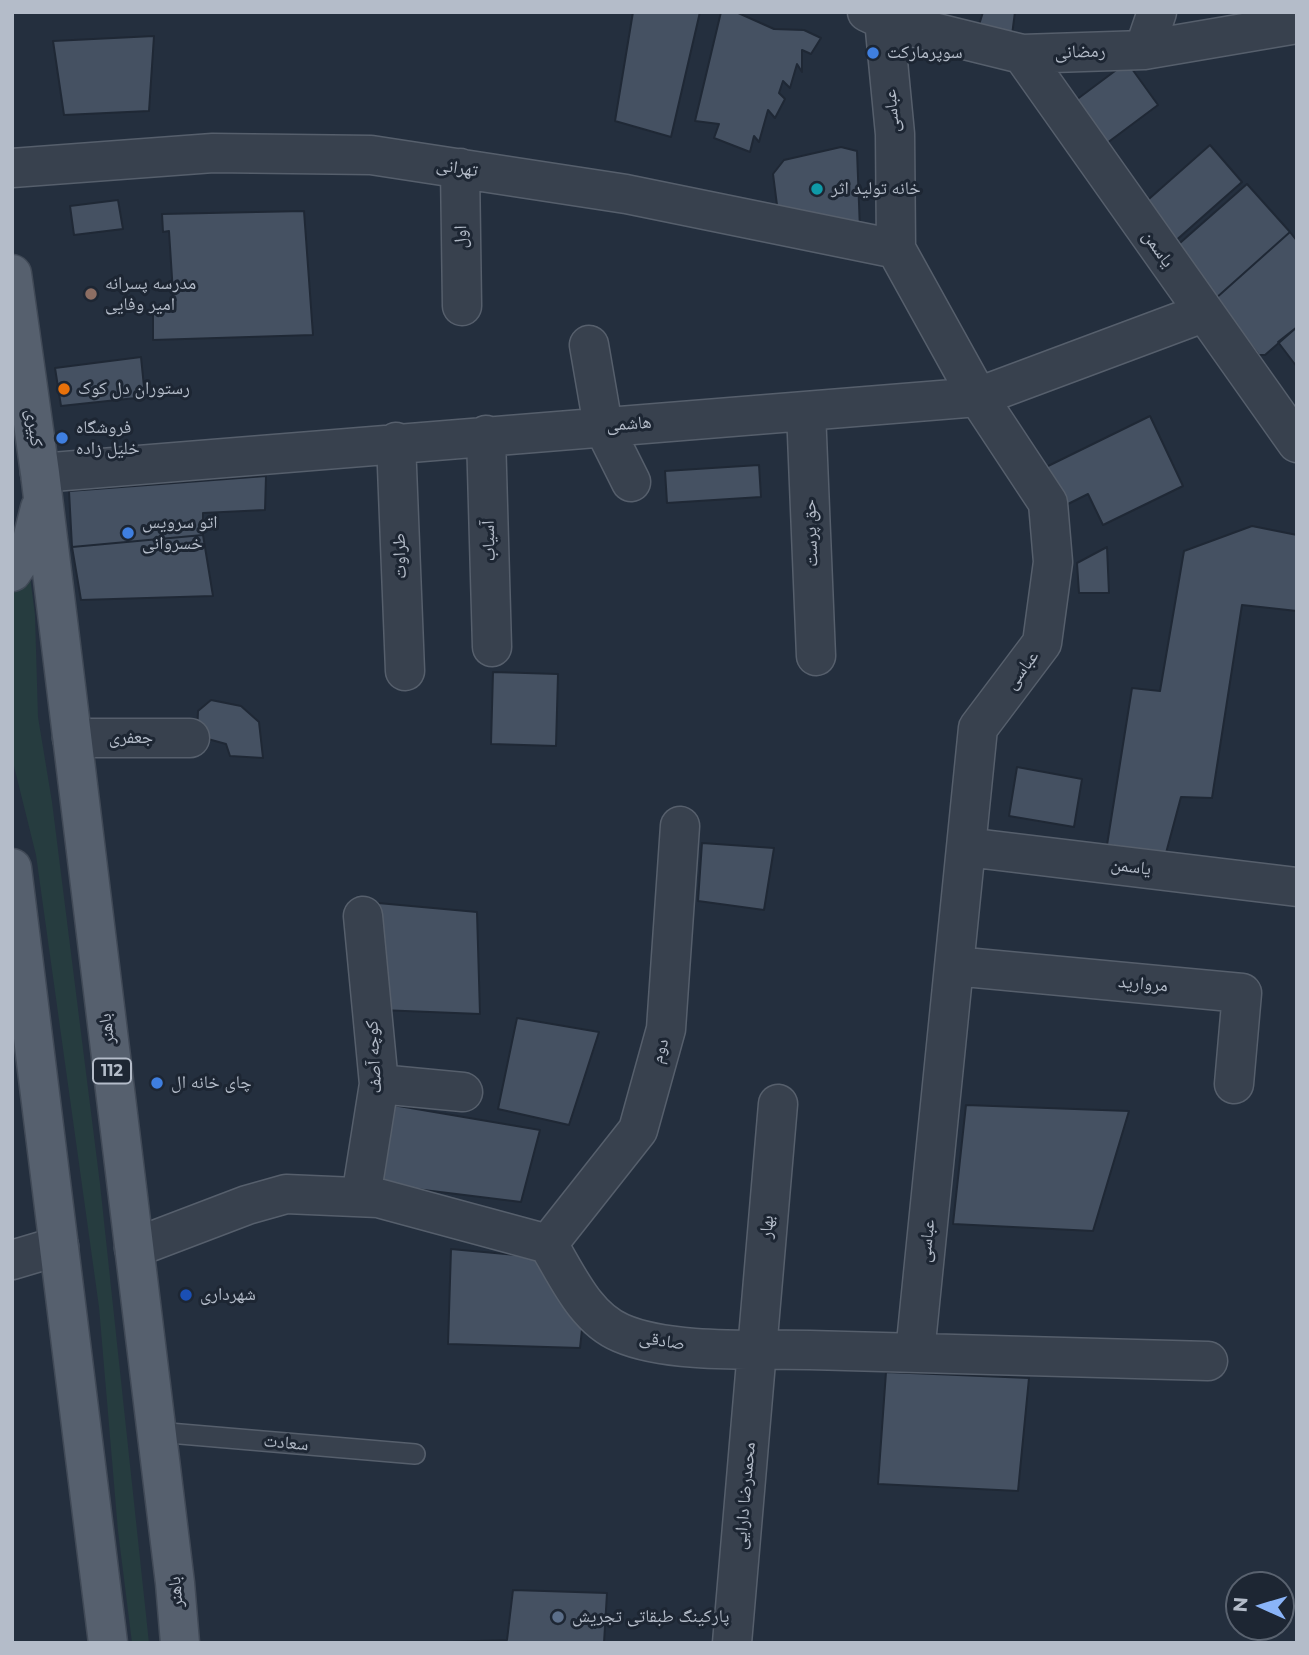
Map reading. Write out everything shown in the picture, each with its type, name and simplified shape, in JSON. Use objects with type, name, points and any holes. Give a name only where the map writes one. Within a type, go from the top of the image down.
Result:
[{"type":"main road","name":"کبیری","points":[[12,274],[42,486]]},
{"type":"main road","points":[[12,572],[31,544],[42,486]]},
{"type":"main road","name":"باهنر","points":[[42,486],[157,1432],[180,1643]]},
{"type":"main road","points":[[12,868],[20,990],[59,1246],[108,1643]]},
{"type":"street","points":[[1144,50],[1157,12]]},
{"type":"street","name":"رمضانی","points":[[876,16],[929,21],[1022,54],[1144,50],[1297,24]]},
{"type":"street","name":"عباسی","points":[[876,16],[895,134],[896,249],[978,397],[1048,503],[1053,562],[1042,643],[978,728],[915,1353]]},
{"type":"street","name":"یاسمن","points":[[1022,54],[1297,443]]},
{"type":"street","name":"تهرانی","points":[[12,168],[213,153],[371,155],[626,194],[896,249]]},
{"type":"street","name":"اول","points":[[460,169],[462,306]]},
{"type":"street","name":"هاشمی","points":[[42,486],[396,442],[978,397],[1203,313]]},
{"type":"street","points":[[589,345],[603,426],[631,482]]},
{"type":"street","name":"حق پرست","points":[[806,411],[816,656]]},
{"type":"street","name":"آسیاب","points":[[486,435],[492,647]]},
{"type":"street","name":"طراوت","points":[[396,442],[405,671]]},
{"type":"street","name":"جعفری","points":[[72,738],[190,738]]},
{"type":"street","name":"دوم","points":[[548,1244],[638,1130],[666,1029],[676,917],[680,826]]},
{"type":"street","name":"یاسمن","points":[[966,847],[1297,887]]},
{"type":"street","name":"کوچه آصف","points":[[361,1197],[379,1084],[363,916]]},
{"type":"street","name":"مروارید","points":[[954,966],[1242,993],[1234,1084]]},
{"type":"street","points":[[379,1084],[463,1092]]},
{"type":"street","name":"بهار","points":[[757,1349],[778,1104]]},
{"type":"street","points":[[134,1248],[247,1205],[286,1194],[379,1198],[548,1244]]},
{"type":"street","name":"صادقی","points":[[548,1244],[585,1304],[618,1332],[641,1340],[676,1345],[757,1349],[1208,1361]]},
{"type":"street","points":[[12,1260],[59,1246]]},
{"type":"street","name":"محمدرضا دارایی","points":[[732,1643],[757,1349]]},
{"type":"lane","name":"سعادت","points":[[157,1432],[415,1454]]},
{"type":"green space","points":[[30,576],[35,615],[38,717],[52,802],[100,1184],[149,1643],[132,1643],[118,1531],[99,1307],[36,855],[12,758],[12,595]]},
{"type":"building","points":[[633,12],[700,12],[671,137],[615,121]]},
{"type":"building","points":[[721,12],[736,12],[774,29],[804,30],[821,38],[811,54],[802,50],[802,72],[797,64],[790,88],[783,81],[779,93],[785,99],[775,118],[768,110],[759,142],[754,136],[750,152],[714,138],[719,124],[695,121]]},
{"type":"building","points":[[983,12],[1015,12],[1012,35],[979,25]]},
{"type":"building","points":[[154,36],[149,111],[64,115],[53,41]]},
{"type":"building","points":[[1127,62],[1158,105],[1095,152],[1064,109]]},
{"type":"building","points":[[1210,145],[1242,182],[1173,243],[1141,206]]},
{"type":"building","name":"خانه تولید اثر","points":[[841,147],[857,151],[860,230],[778,213],[773,174],[784,160]]},
{"type":"building","points":[[1247,184],[1290,232],[1215,299],[1172,250]]},
{"type":"building","points":[[118,200],[123,229],[74,235],[70,206]]},
{"type":"building","points":[[304,211],[313,335],[153,340],[153,310],[174,309],[169,231],[163,232],[162,214]]},
{"type":"building","points":[[1290,232],[1297,241],[1297,327],[1265,355],[1259,355],[1215,299]]},
{"type":"building","points":[[1297,327],[1297,367],[1278,342]]},
{"type":"building","points":[[141,357],[145,397],[61,406],[55,368]]},
{"type":"building","points":[[1150,416],[1183,486],[1103,525],[1088,494],[1062,507],[1044,468]]},
{"type":"building","points":[[759,465],[761,497],[667,503],[665,471]]},
{"type":"building","points":[[266,476],[265,510],[203,513],[203,535],[72,547],[69,491]]},
{"type":"building","points":[[1252,526],[1297,535],[1297,611],[1242,605],[1212,798],[1181,797],[1166,853],[1107,845],[1132,688],[1160,691],[1184,551]]},
{"type":"building","points":[[203,535],[213,596],[81,600],[72,547]]},
{"type":"building","points":[[1107,547],[1109,593],[1079,593],[1077,563]]},
{"type":"building","points":[[493,672],[558,674],[556,746],[491,744]]},
{"type":"building","points":[[211,700],[241,706],[259,722],[263,758],[230,756],[226,744],[197,736],[198,711]]},
{"type":"building","points":[[1017,767],[1082,779],[1074,827],[1009,816]]},
{"type":"building","points":[[702,843],[774,848],[764,910],[698,901]]},
{"type":"building","points":[[367,902],[477,912],[480,1014],[380,1010]]},
{"type":"building","points":[[517,1018],[599,1032],[569,1125],[498,1109]]},
{"type":"building","points":[[387,1104],[540,1130],[521,1202],[375,1184]]},
{"type":"building","points":[[966,1105],[1129,1111],[1093,1231],[953,1224]]},
{"type":"building","points":[[451,1249],[538,1257],[583,1320],[580,1348],[448,1344]]},
{"type":"building","points":[[886,1372],[1029,1378],[1018,1491],[878,1484]]},
{"type":"building","name":"پارکینگ طبقاتی تجریش","points":[[513,1590],[607,1593],[604,1643],[425,1643],[507,1640]]},
{"type":"place","name":"سوپرمارکت","points":[[873,53]]},
{"type":"place","name":"خانه تولید اثر","points":[[817,189]]},
{"type":"place","name":"مدرسه پسرانه امیر وفایی","points":[[91,294]]},
{"type":"place","name":"رستوران دل کوک","points":[[64,389]]},
{"type":"place","name":"فروشگاه خلیل زاده","points":[[62,438]]},
{"type":"place","name":"اتو سرویس خسروانی","points":[[128,533]]},
{"type":"place","name":"چای خانه ال","points":[[157,1083]]},
{"type":"place","name":"شهرداری","points":[[186,1295]]},
{"type":"place","name":"پارکینگ طبقاتی تجریش","points":[[558,1617]]}]
